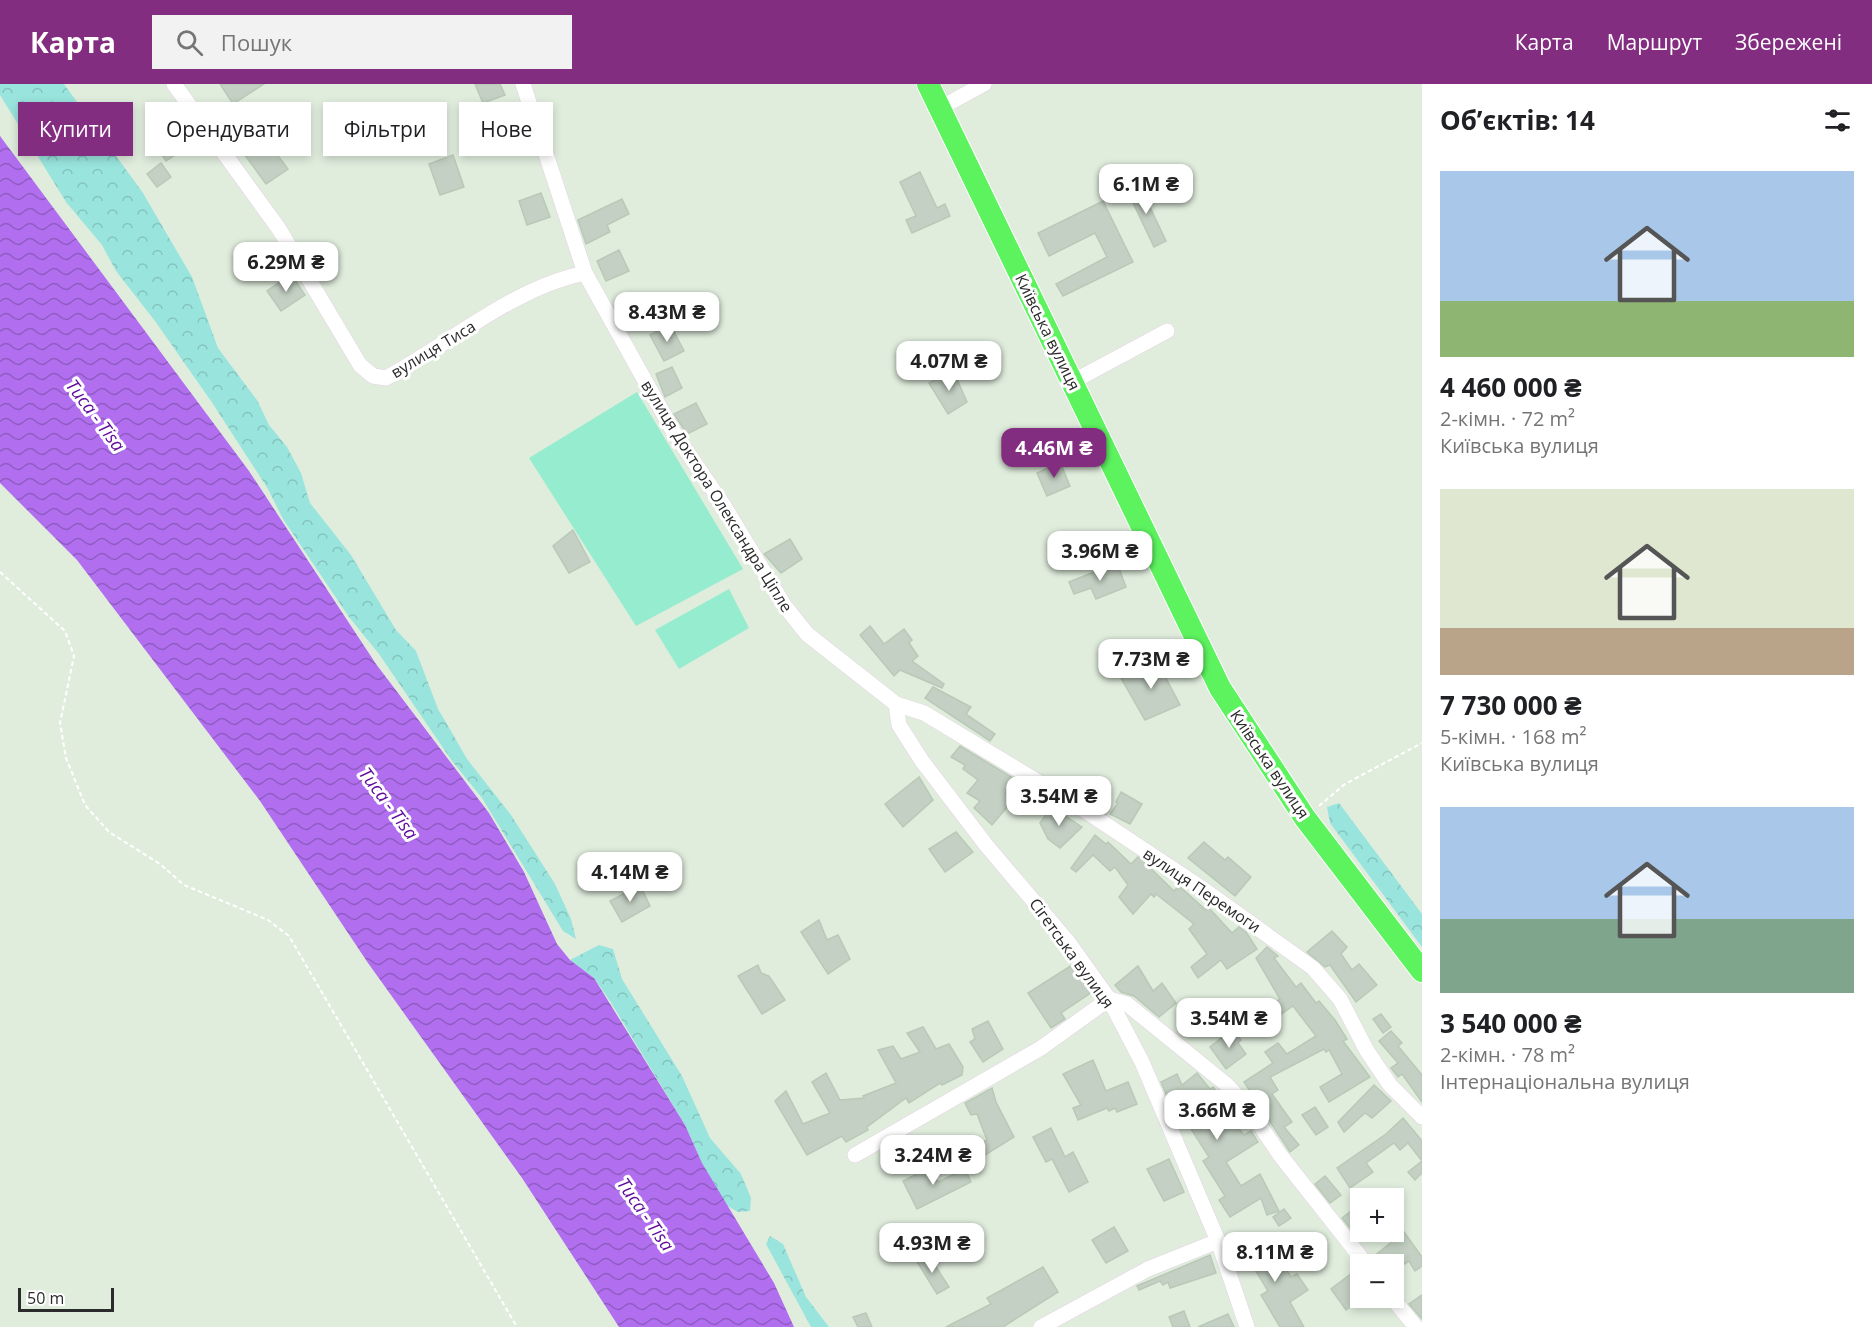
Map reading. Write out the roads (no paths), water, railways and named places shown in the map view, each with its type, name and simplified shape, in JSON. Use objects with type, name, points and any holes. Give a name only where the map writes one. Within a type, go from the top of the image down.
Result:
[{"type":"main road","name":"Київська вулиця","points":[[928,84],[1220,688],[1305,818],[1422,971]]},
{"type":"street","name":"вулиця Тиса","points":[[174,84],[279,229],[360,365],[373,376],[386,378],[501,308],[559,278],[585,273]]},
{"type":"street","name":"вулиця Доктора Олександра Ціпле","points":[[523,84],[585,273],[673,431],[723,506],[784,605],[807,634],[896,704]]},
{"type":"street","points":[[940,108],[984,84]]},
{"type":"street","points":[[1072,382],[1167,331]]},
{"type":"street","name":"Сігетська вулиця","points":[[896,704],[899,725],[922,760],[986,845],[1069,943],[1109,999],[1142,1062],[1218,1241],[1247,1327]]},
{"type":"street","name":"вулиця Перемоги","points":[[896,704],[924,713],[1078,806],[1203,889],[1313,968],[1341,999],[1366,1051],[1390,1085],[1422,1117]]},
{"type":"street","points":[[855,1155],[1041,1048],[1109,999],[1127,1004],[1227,1085],[1250,1109],[1280,1155],[1358,1254]]},
{"type":"street","points":[[1041,1327],[1148,1269],[1218,1241]]},
{"type":"street","points":[[1400,1308],[1416,1327]]},
{"type":"water","name":"Тиса - Tisa","points":[[0,136],[249,471],[376,664],[489,813],[524,872],[557,944],[570,960],[594,978],[685,1125],[702,1163],[774,1283],[794,1327],[619,1327],[522,1178],[368,963],[260,801],[77,560],[0,483]]}]
